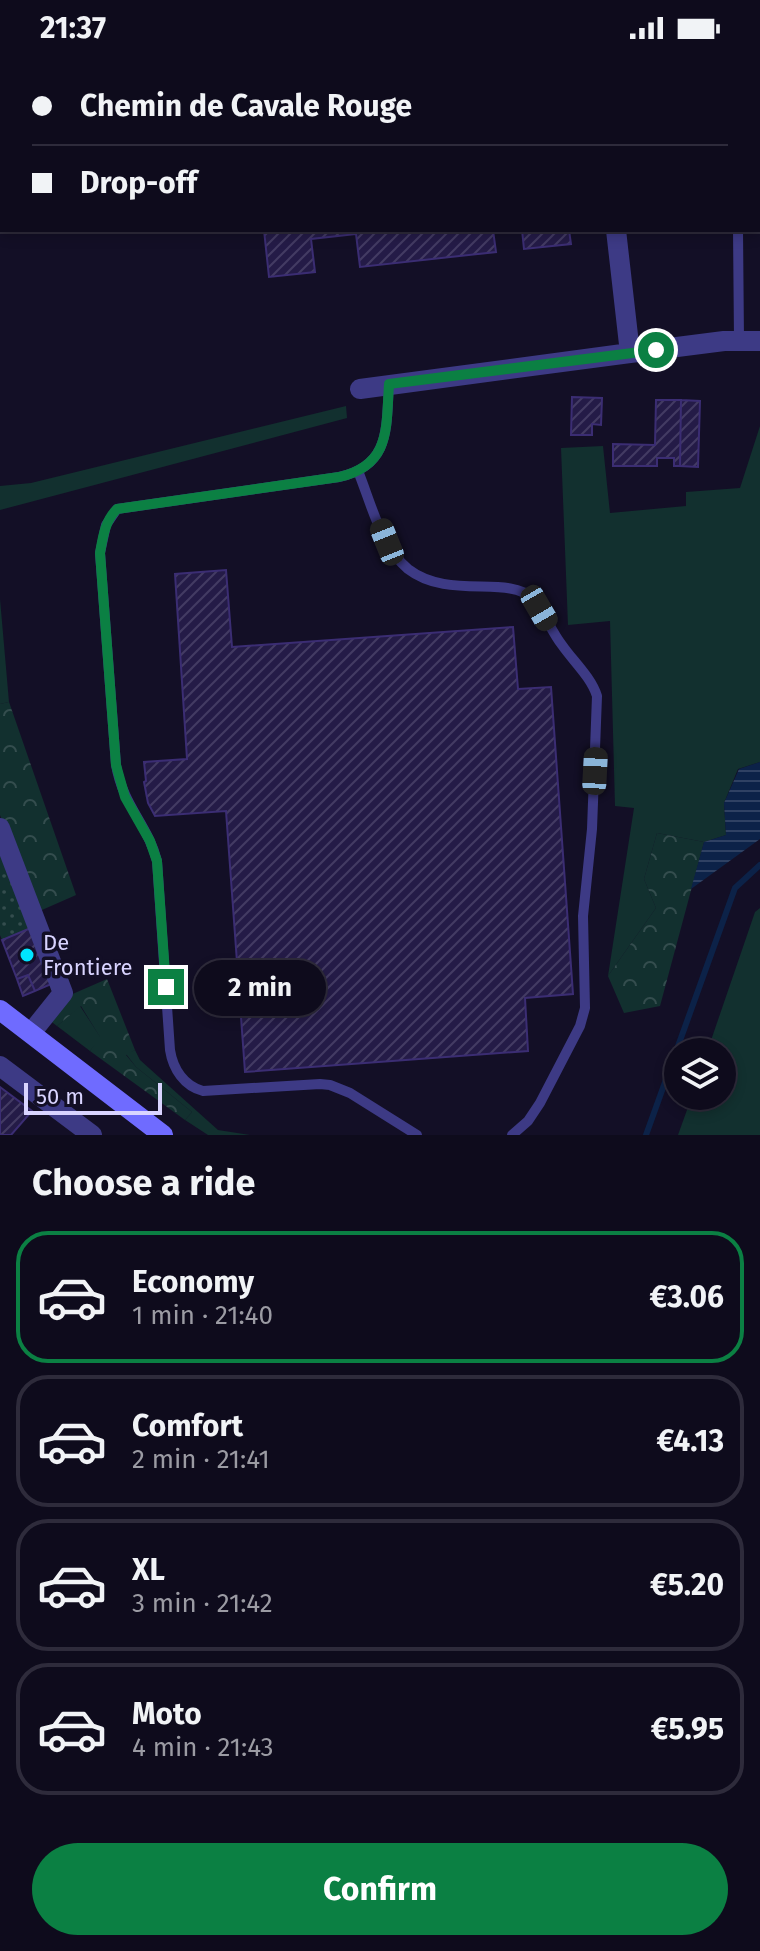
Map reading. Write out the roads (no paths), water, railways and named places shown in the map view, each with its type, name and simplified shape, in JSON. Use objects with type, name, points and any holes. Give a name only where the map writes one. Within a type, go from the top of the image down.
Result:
[{"type":"main road","points":[[0,1010],[163,1135]]},
{"type":"main road","points":[[144,1118],[174,1135]]},
{"type":"street","points":[[616,232],[630,353]]},
{"type":"street","points":[[360,389],[630,353],[739,340],[760,341]]},
{"type":"street","points":[[0,828],[63,993],[31,1033]]},
{"type":"street","points":[[0,1066],[92,1135]]},
{"type":"lane","points":[[738,232],[739,340]]},
{"type":"lane","points":[[389,384],[385,440],[371,463],[358,471],[339,477],[117,509],[106,525],[100,553],[116,765],[125,797],[150,841],[157,861],[170,1050],[181,1076],[190,1086],[203,1091],[330,1085],[350,1093],[417,1135]]},
{"type":"lane","points":[[358,471],[387,542],[405,566],[422,578],[440,585],[510,589],[526,594],[592,684],[597,696],[592,829],[583,925],[585,1008],[580,1026],[540,1103],[523,1127],[512,1135]]},
{"type":"water","points":[[760,762],[760,839],[691,889],[704,842],[726,835],[724,803],[739,769]]},
{"type":"waterway","points":[[646,1135],[735,888],[760,865]]},
{"type":"place","name":"De Frontiere","points":[[27,955]]}]
